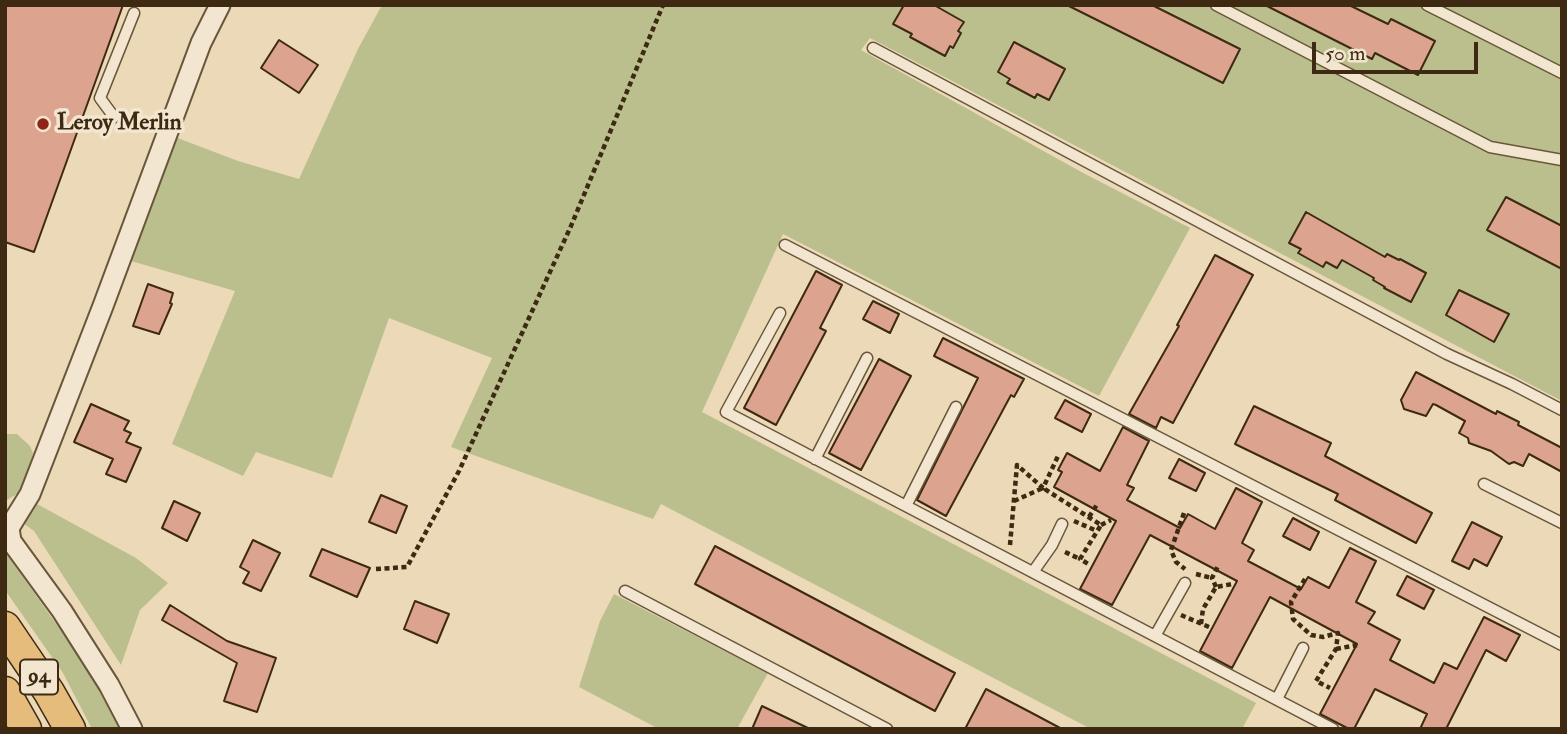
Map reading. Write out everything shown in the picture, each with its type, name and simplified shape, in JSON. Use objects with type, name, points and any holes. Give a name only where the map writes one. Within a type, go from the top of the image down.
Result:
[{"type":"main road","name":"94","points":[[5,627],[49,692],[70,729]]},
{"type":"main road","name":"94","points":[[5,692],[26,729]]},
{"type":"street","points":[[132,729],[109,685],[62,611],[11,541],[9,528],[30,494],[39,472],[201,43],[220,5]]},
{"type":"lane","points":[[1216,5],[1490,147],[1562,160]]},
{"type":"lane","points":[[1427,5],[1562,73]]},
{"type":"lane","points":[[114,117],[100,98],[134,13]]},
{"type":"lane","points":[[873,48],[1447,355],[1562,410]]},
{"type":"lane","points":[[785,245],[1562,645]]},
{"type":"lane","points":[[780,313],[726,411],[1333,729]]},
{"type":"lane","points":[[815,459],[867,358]]},
{"type":"lane","points":[[906,506],[956,407]]},
{"type":"lane","points":[[1484,484],[1562,523]]},
{"type":"lane","points":[[1033,572],[1052,545],[1062,524]]},
{"type":"lane","points":[[1155,636],[1185,583]]},
{"type":"lane","points":[[625,591],[887,729]]},
{"type":"lane","points":[[1277,699],[1303,648]]},
{"type":"path","points":[[376,569],[407,567],[459,471],[571,226],[663,5]]},
{"type":"path","points":[[1009,560],[1017,465],[1043,488],[1059,454]]},
{"type":"path","points":[[1089,517],[1098,503]]},
{"type":"path","points":[[1184,513],[1171,550],[1176,562],[1194,573],[1212,579],[1216,587]]},
{"type":"path","points":[[1101,525],[1111,520]]},
{"type":"path","points":[[1212,579],[1218,566]]},
{"type":"path","points":[[1201,624],[1203,609],[1216,587],[1232,584]]},
{"type":"path","points":[[1169,610],[1209,627]]},
{"type":"path","points":[[1336,649],[1357,645]]},
{"type":"green space","points":[[382,5],[1562,5],[1562,401],[870,38],[861,50],[1085,174],[1190,228],[1099,396],[783,234],[702,412],[1256,703],[1242,729],[1091,729],[661,504],[653,519],[451,447],[492,358],[389,318],[332,478],[256,452],[243,476],[172,444],[235,291],[131,261],[175,137],[238,161],[299,179],[358,49]]},
{"type":"green space","points":[[5,434],[17,434],[30,446],[33,453],[27,476],[17,494],[5,501]]},
{"type":"green space","points":[[37,504],[136,558],[168,583],[140,610],[121,665],[34,531],[23,523]]},
{"type":"green space","points":[[5,552],[89,670],[122,729],[92,729],[63,673],[5,590]]},
{"type":"green space","points":[[614,594],[768,673],[737,729],[659,729],[579,687],[600,621]]},
{"type":"building","name":"Leroy Merlin","points":[[5,5],[123,5],[34,252],[5,242]]},
{"type":"building","points":[[904,5],[934,5],[964,22],[953,48],[950,46],[945,56],[910,37],[912,34],[893,24]]},
{"type":"building","points":[[1067,5],[1152,5],[1240,49],[1223,83]]},
{"type":"building","points":[[1265,5],[1349,5],[1388,24],[1391,19],[1435,41],[1418,75],[1375,53],[1372,59]]},
{"type":"building","points":[[279,40],[318,65],[299,93],[261,68]]},
{"type":"building","points":[[1014,42],[1065,69],[1049,100],[1037,94],[1035,98],[1007,83],[1010,79],[998,72]]},
{"type":"building","points":[[1506,197],[1562,226],[1562,269],[1487,230]]},
{"type":"building","points":[[1306,212],[1385,257],[1387,254],[1400,259],[1426,273],[1411,302],[1342,260],[1337,268],[1326,262],[1323,267],[1298,253],[1301,249],[1289,243]]},
{"type":"building","points":[[1215,255],[1253,275],[1173,423],[1161,417],[1156,428],[1129,414],[1179,326],[1177,325]]},
{"type":"building","points":[[816,271],[842,285],[820,328],[826,331],[776,425],[744,408]]},
{"type":"building","points":[[148,284],[173,293],[172,304],[159,334],[133,326]]},
{"type":"building","points":[[1459,290],[1509,314],[1494,342],[1446,315]]},
{"type":"building","points":[[873,301],[899,314],[890,333],[863,319]]},
{"type":"building","points":[[943,338],[1024,379],[1014,397],[1011,395],[946,516],[917,500],[978,378],[934,356]]},
{"type":"building","points":[[879,359],[911,376],[861,470],[829,453]]},
{"type":"building","points":[[1416,372],[1496,414],[1497,411],[1519,422],[1518,425],[1562,448],[1562,472],[1529,454],[1523,466],[1514,462],[1509,464],[1491,451],[1469,443],[1468,438],[1459,433],[1465,421],[1436,405],[1433,404],[1426,416],[1404,409],[1401,400]]},
{"type":"building","points":[[1065,400],[1091,414],[1082,432],[1055,418]]},
{"type":"building","points":[[91,404],[129,421],[124,430],[131,433],[126,442],[141,448],[126,482],[106,474],[113,459],[74,442]]},
{"type":"building","points":[[1254,406],[1331,443],[1325,456],[1432,513],[1416,543],[1335,500],[1338,494],[1235,444]]},
{"type":"building","points":[[1123,427],[1149,441],[1127,485],[1134,488],[1127,500],[1180,528],[1188,514],[1215,529],[1236,488],[1262,502],[1242,543],[1254,550],[1248,561],[1301,589],[1308,577],[1329,588],[1350,548],[1376,561],[1356,602],[1375,612],[1368,623],[1400,640],[1390,660],[1434,683],[1444,663],[1457,669],[1484,617],[1520,635],[1506,661],[1486,650],[1446,729],[1420,729],[1427,714],[1375,689],[1354,729],[1349,729],[1320,714],[1357,644],[1270,597],[1232,668],[1200,651],[1237,581],[1150,535],[1112,605],[1080,589],[1116,521],[1054,487],[1062,472],[1058,470],[1067,453],[1100,471]]},
{"type":"building","points":[[1179,459],[1205,473],[1196,491],[1169,478]]},
{"type":"building","points":[[381,495],[407,506],[396,533],[369,522]]},
{"type":"building","points":[[174,501],[200,513],[187,541],[162,528]]},
{"type":"building","points":[[1293,518],[1319,532],[1310,550],[1283,536]]},
{"type":"building","points":[[1472,522],[1502,537],[1487,566],[1474,559],[1469,569],[1452,561]]},
{"type":"building","points":[[253,540],[280,553],[261,591],[243,583],[249,572],[240,567]]},
{"type":"building","points":[[715,546],[955,673],[935,711],[695,584]]},
{"type":"building","points":[[322,549],[370,568],[357,597],[310,576]]},
{"type":"building","points":[[1407,576],[1434,590],[1424,609],[1397,595]]},
{"type":"building","points":[[415,601],[449,614],[437,643],[404,629]]},
{"type":"building","points":[[170,605],[227,641],[276,658],[257,712],[224,701],[237,663],[162,620]]},
{"type":"building","points":[[986,689],[1030,712],[1062,729],[965,729]]},
{"type":"building","points":[[762,706],[810,729],[752,729]]},
{"type":"place","name":"Leroy Merlin","points":[[43,124]]}]
